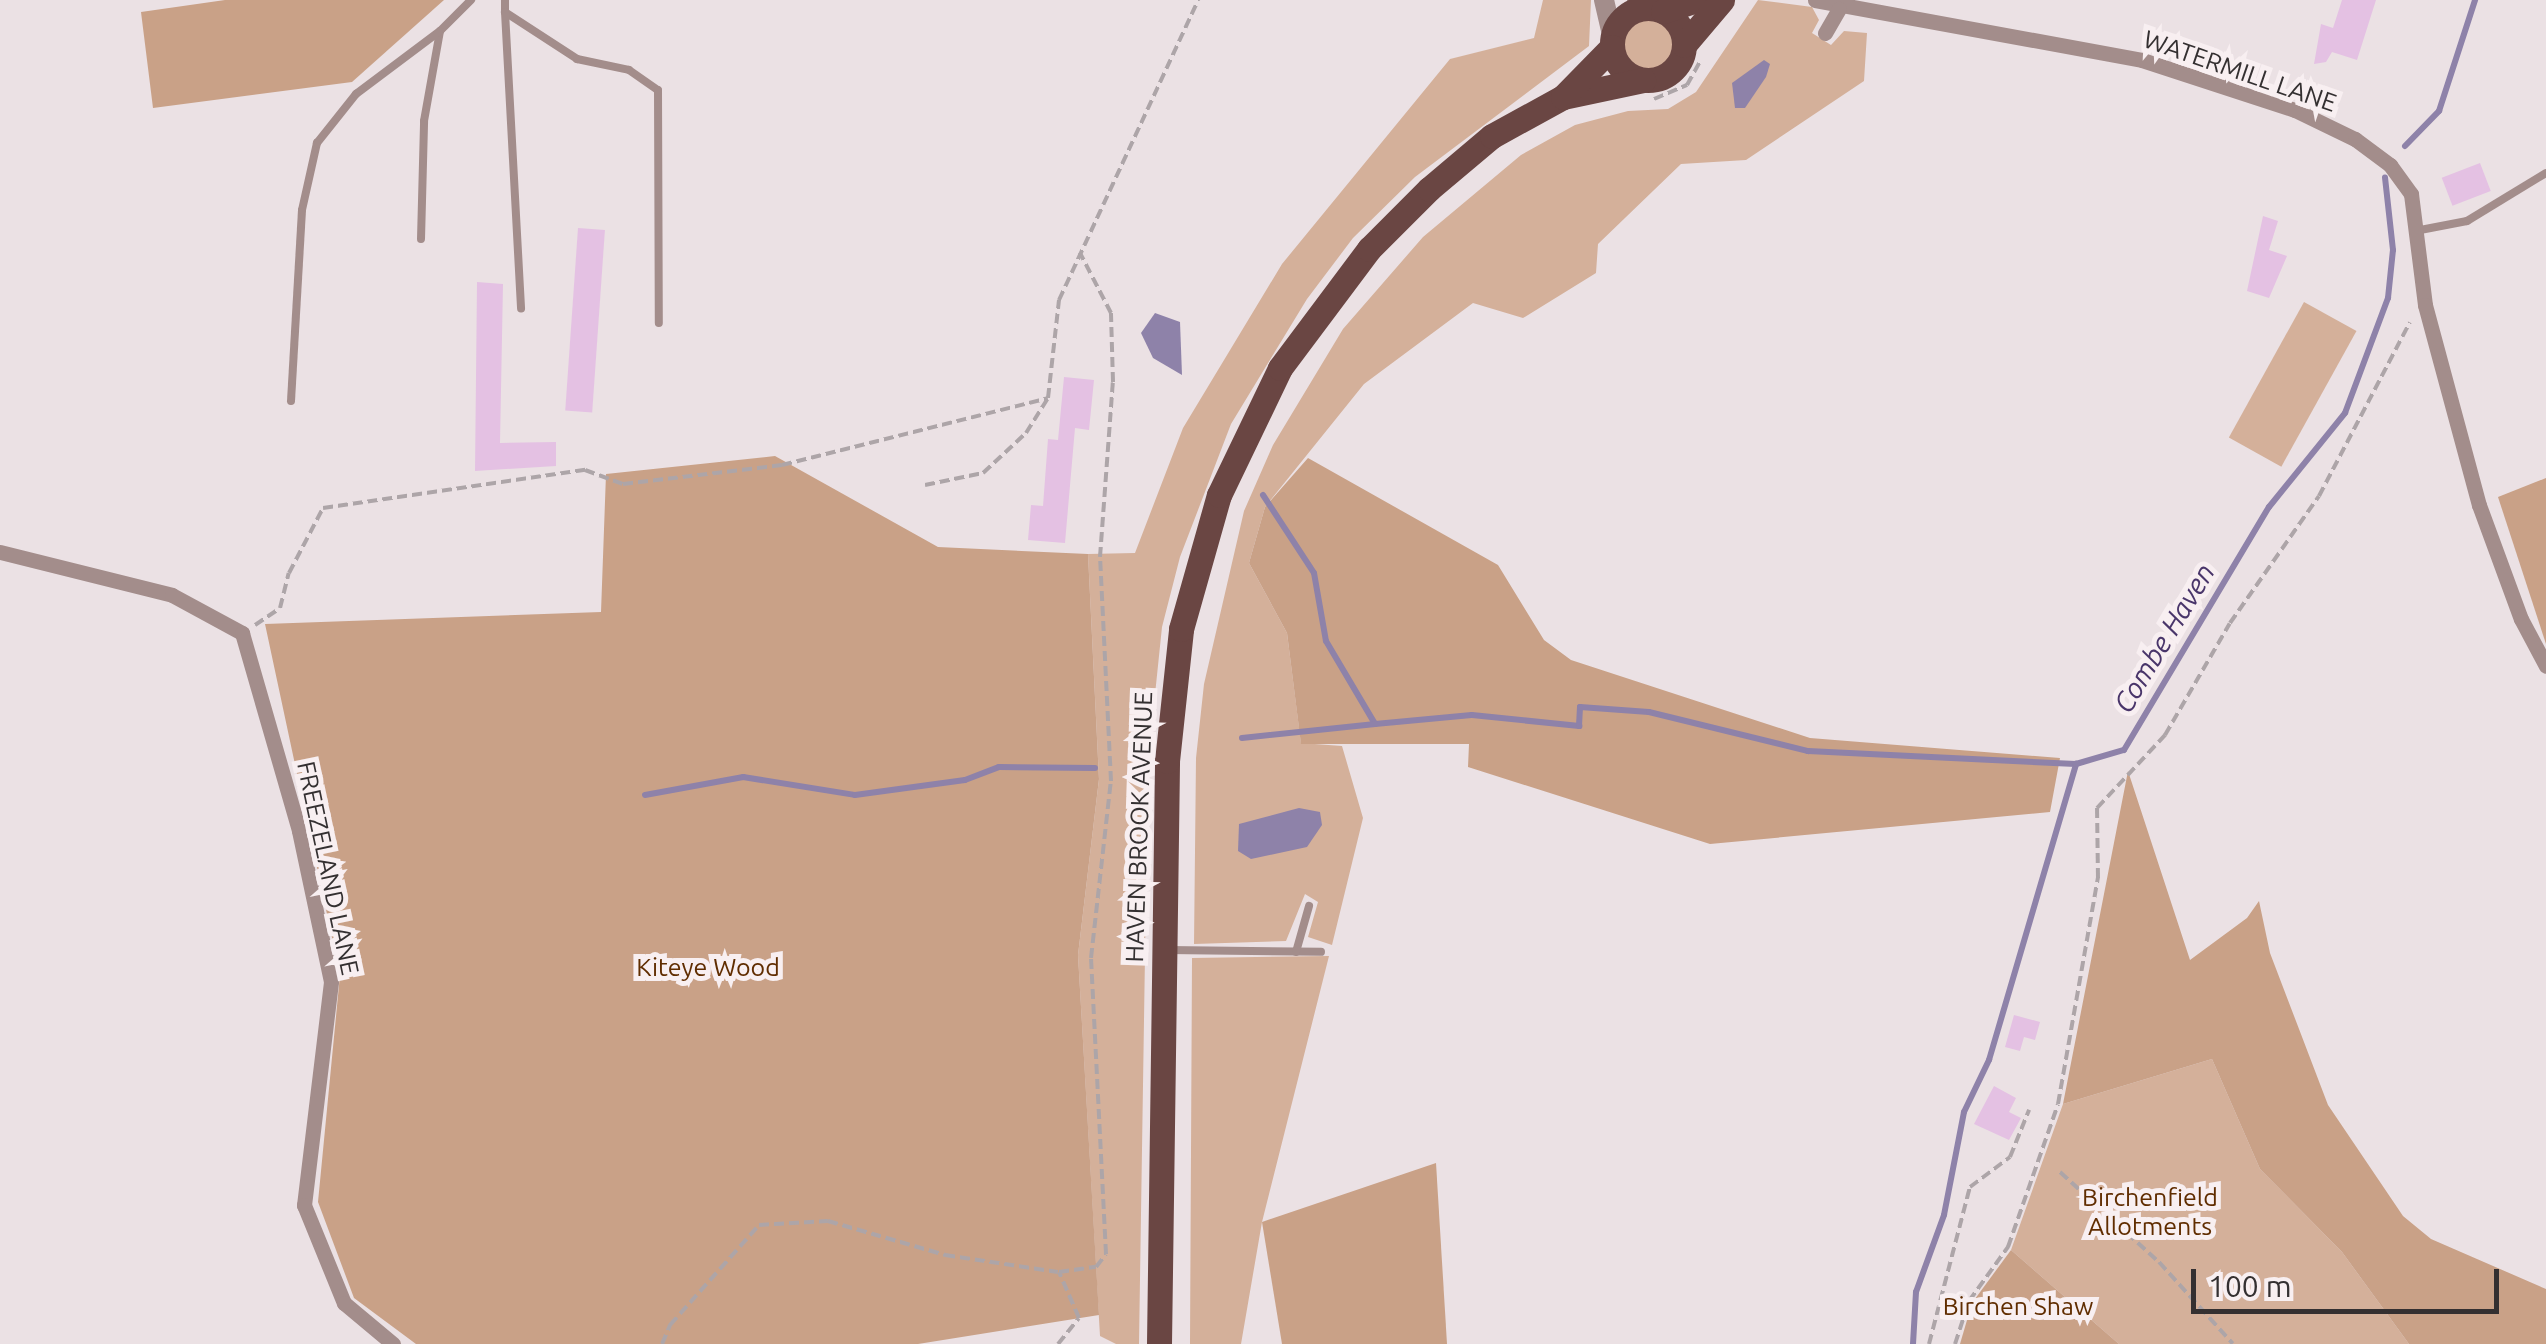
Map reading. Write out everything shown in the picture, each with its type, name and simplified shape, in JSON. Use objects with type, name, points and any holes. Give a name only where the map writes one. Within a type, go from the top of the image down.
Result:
[{"type":"main road","points":[[1696,0],[1647,6],[1623,18],[1612,41],[1620,67],[1640,91],[1671,72],[1695,48],[1722,0]]},
{"type":"main road","points":[[1647,6],[1679,25],[1695,48]]},
{"type":"main road","name":"HAVEN BROOK AVENUE","points":[[1158,1344],[1167,761],[1181,630],[1220,495],[1247,430],[1280,368],[1369,249],[1492,136],[1563,97],[1612,41]]},
{"type":"main road","name":"HAVEN BROOK AVENUE","points":[[1563,97],[1640,91]]},
{"type":"street","points":[[1604,0],[1612,41]]},
{"type":"street","name":"WATERMILL LANE","points":[[1815,0],[1839,9],[2142,60],[2295,110],[2356,139],[2390,166],[2410,194],[2425,304],[2480,504],[2521,619],[2546,666]]},
{"type":"street","points":[[1825,32],[1839,9]]},
{"type":"street","points":[[0,552],[172,596],[242,633]]},
{"type":"street","name":"FREEZELAND LANE","points":[[242,633],[299,832],[331,982],[304,1206],[344,1303],[393,1344]]},
{"type":"lane","points":[[292,401],[302,210],[317,143],[356,94],[440,31],[471,0]]},
{"type":"lane","points":[[505,0],[521,309]]},
{"type":"lane","points":[[505,12],[577,59],[629,70],[658,90],[660,323]]},
{"type":"lane","points":[[422,239],[424,120],[440,31]]},
{"type":"lane","points":[[2415,231],[2467,221],[2546,173]]},
{"type":"lane","points":[[1296,952],[1309,906]]},
{"type":"lane","points":[[1164,950],[1320,952]]},
{"type":"path","points":[[925,485],[983,473],[1026,433],[1048,398],[1052,325],[1080,253],[1146,123],[1198,0]]},
{"type":"path","points":[[1640,91],[1666,98],[1686,85],[1695,48]]},
{"type":"path","points":[[662,1344],[670,1325],[759,1224],[828,1222],[945,1255],[1059,1272],[1096,1266],[1106,1254],[1091,958],[1111,780],[1100,556],[1113,382],[1111,314],[1080,253]]},
{"type":"path","points":[[1955,1344],[1968,1300],[2008,1247],[2058,1104],[2098,878],[2097,808],[2165,735],[2230,623],[2319,496],[2425,304]]},
{"type":"path","points":[[242,633],[280,608],[288,573],[324,508],[585,470],[623,484],[782,465],[1048,398]]},
{"type":"path","points":[[1929,1344],[1970,1187],[2010,1157],[2030,1110]]},
{"type":"path","points":[[2060,1172],[2159,1262],[2233,1344]]},
{"type":"path","points":[[1058,1344],[1079,1318],[1059,1272]]},
{"type":"green space","points":[[225,0],[444,0],[352,82],[153,108],[141,12]]},
{"type":"green space","points":[[1543,0],[1591,0],[1589,46],[1415,177],[1353,238],[1307,299],[1231,424],[1180,557],[1162,627],[1148,762],[1139,1344],[1116,1344],[1100,1336],[1078,955],[1099,779],[1088,554],[1135,553],[1183,428],[1282,264],[1450,59],[1534,38]]},
{"type":"green space","points":[[1758,0],[1812,7],[1819,20],[1812,33],[1831,45],[1844,31],[1867,33],[1864,81],[1746,160],[1681,164],[1598,244],[1596,273],[1523,318],[1473,303],[1364,384],[1265,507],[1249,563],[1287,633],[1301,743],[1342,746],[1363,818],[1332,945],[1308,937],[1318,902],[1305,894],[1286,941],[1194,944],[1196,758],[1204,684],[1244,511],[1273,445],[1343,329],[1423,237],[1521,155],[1575,125],[1628,111],[1668,109],[1696,92]]},
{"type":"green space","points":[[1648,17],[1667,25],[1675,44],[1667,63],[1648,71],[1629,63],[1621,44],[1629,25]]},
{"type":"green space","points":[[2304,302],[2356,331],[2281,467],[2229,438]]},
{"type":"green space","name":"Kiteye Wood","points":[[775,456],[938,547],[1088,554],[1099,779],[1078,955],[1099,1315],[918,1344],[416,1344],[354,1298],[318,1202],[340,975],[265,624],[601,612],[606,474]]},
{"type":"green space","points":[[1308,458],[1498,565],[1544,640],[1571,660],[1810,738],[2060,758],[2050,812],[1710,844],[1468,767],[1469,744],[1301,744],[1287,633],[1249,563],[1265,507]]},
{"type":"green space","points":[[2546,478],[2546,644],[2498,497]]},
{"type":"green space","points":[[2128,771],[2190,960],[2247,918],[2259,901],[2270,953],[2328,1105],[2403,1216],[2431,1239],[2546,1289],[2546,1344],[2409,1344],[2342,1252],[2260,1169],[2212,1059],[2063,1104]]},
{"type":"green space","points":[[1329,956],[1262,1222],[1241,1344],[1190,1344],[1192,958]]},
{"type":"green space","name":"Birchenfield Allotments","points":[[2212,1059],[2260,1169],[2342,1252],[2409,1344],[2119,1344],[2011,1250],[2063,1104]]},
{"type":"green space","points":[[1436,1163],[1447,1344],[1282,1344],[1262,1222]]},
{"type":"green space","name":"Birchen Shaw","points":[[2011,1250],[2119,1344],[1960,1344],[1972,1303]]},
{"type":"shaded area","points":[[1764,60],[1770,64],[1766,77],[1745,108],[1735,108],[1732,83]]},
{"type":"shaded area","points":[[1155,313],[1180,322],[1182,375],[1153,358],[1141,333]]},
{"type":"shaded area","points":[[1299,808],[1320,812],[1322,825],[1307,847],[1251,859],[1238,851],[1239,824]]},
{"type":"building","points":[[2342,0],[2376,0],[2357,60],[2332,52],[2326,62],[2314,64],[2321,24],[2333,28]]},
{"type":"building","points":[[2480,163],[2491,191],[2452,206],[2442,178]]},
{"type":"building","points":[[2263,216],[2278,221],[2269,250],[2287,256],[2269,298],[2247,291]]},
{"type":"building","points":[[578,228],[605,230],[592,412],[565,411]]},
{"type":"building","points":[[477,282],[503,284],[500,443],[556,442],[556,466],[475,471]]},
{"type":"building","points":[[1064,377],[1094,380],[1089,430],[1075,428],[1065,543],[1028,540],[1031,505],[1043,506],[1048,439],[1058,440]]},
{"type":"building","points":[[2014,1015],[2040,1022],[2035,1040],[2024,1037],[2020,1051],[2005,1047]]},
{"type":"building","points":[[1994,1086],[2016,1098],[2009,1112],[2021,1118],[2009,1140],[1974,1124]]},
{"type":"waterway","name":"Combe Haven","points":[[2405,146],[2439,111],[2475,0]]},
{"type":"waterway","name":"Combe Haven","points":[[1913,1344],[1916,1292],[1944,1215],[1964,1112],[1989,1060],[2076,764],[2124,750],[2269,507],[2345,413],[2388,298],[2393,250],[2385,177]]},
{"type":"waterway","points":[[1263,495],[1314,573],[1326,641],[1375,724],[1472,715],[1579,726],[1580,707],[1649,712],[1808,751],[2076,764]]},
{"type":"waterway","points":[[1242,738],[1375,724]]},
{"type":"waterway","points":[[645,795],[743,777],[855,795],[965,780],[999,767],[1095,768]]}]
